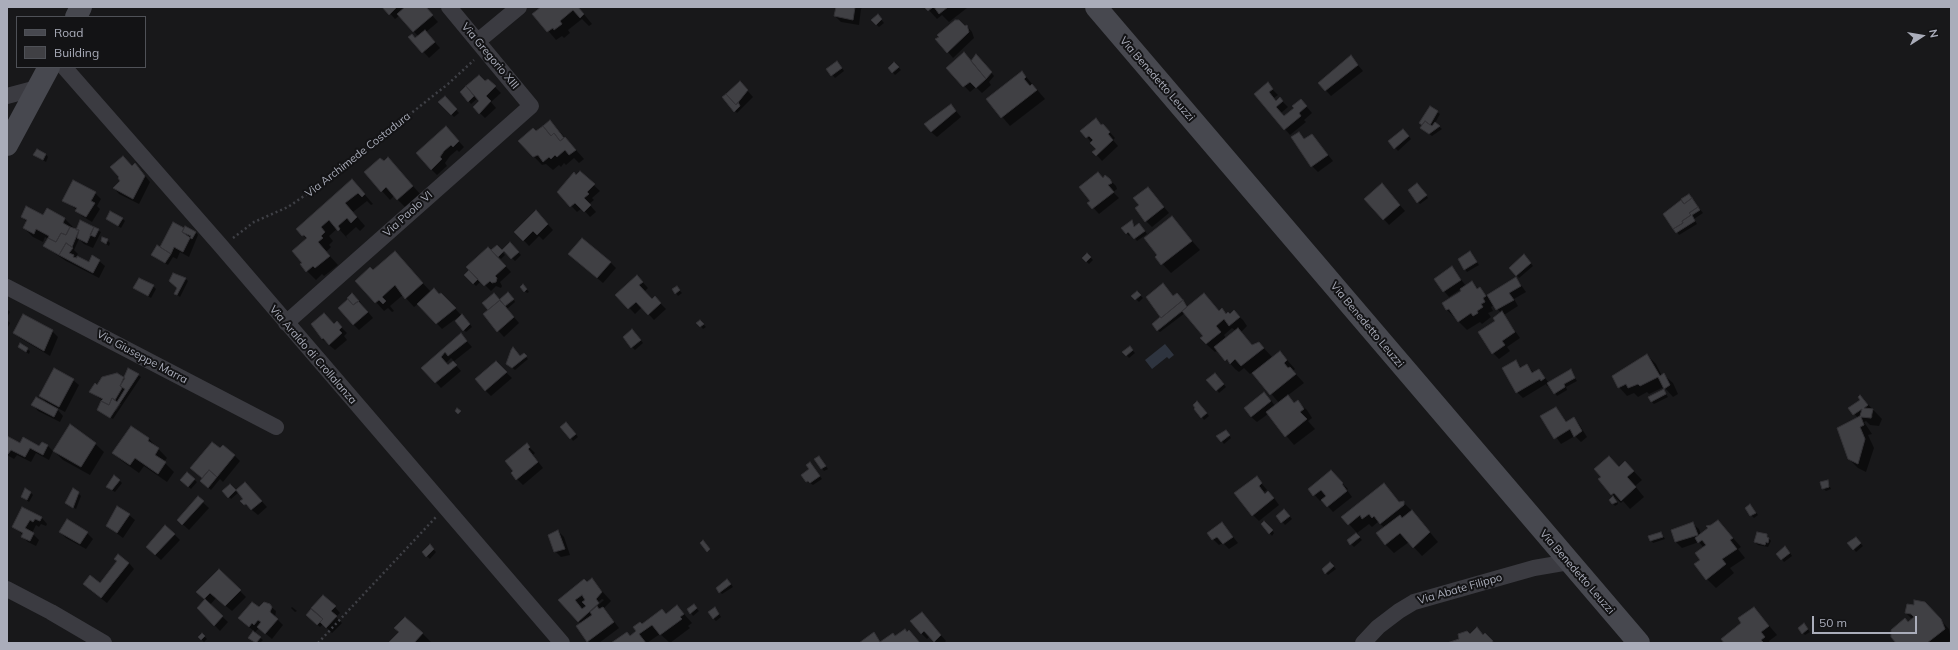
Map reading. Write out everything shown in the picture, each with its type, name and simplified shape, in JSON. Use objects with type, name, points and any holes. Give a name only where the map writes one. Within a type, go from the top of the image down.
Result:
[{"type":"street","points":[[76,16],[81,7]]},
{"type":"street","name":"Via Gregorio XIII","points":[[449,7],[531,106]]},
{"type":"street","points":[[481,45],[519,7]]},
{"type":"street","name":"Via Benedetto Leuzzi","points":[[1096,7],[1639,643]]},
{"type":"street","points":[[7,145],[48,68]]},
{"type":"street","name":"Via Araldo di Crollalanza","points":[[65,68],[222,246],[286,323],[562,643]]},
{"type":"street","points":[[7,96],[37,88]]},
{"type":"street","name":"Via Paolo VI","points":[[286,323],[531,106]]},
{"type":"street","name":"Via Giuseppe Marra","points":[[7,287],[276,427]]},
{"type":"street","name":"Via Abate Filippo","points":[[1363,643],[1378,627],[1414,602],[1534,568],[1569,562]]},
{"type":"street","points":[[7,589],[51,612],[104,643]]},
{"type":"path","name":"Via Archimede Costadura","points":[[222,246],[254,222],[288,207],[323,183],[448,84],[481,45]]},
{"type":"path","points":[[318,643],[445,508]]},
{"type":"shaded area","points":[[1165,344],[1174,355],[1169,359],[1167,357],[1152,369],[1145,360]]},
{"type":"building","points":[[382,7],[397,7],[389,15]]},
{"type":"building","points":[[405,7],[426,7],[433,15],[413,32],[397,14]]},
{"type":"building","points":[[541,7],[578,7],[584,14],[580,18],[573,10],[560,21],[562,24],[554,30],[553,28],[547,32],[532,14]]},
{"type":"building","points":[[836,7],[855,7],[853,20],[834,16]]},
{"type":"building","points":[[924,7],[933,7],[928,11]]},
{"type":"building","points":[[934,7],[948,7],[939,14]]},
{"type":"building","points":[[878,14],[882,19],[876,25],[871,20]]},
{"type":"building","points":[[955,20],[959,20],[965,26],[967,25],[969,32],[947,53],[935,39],[939,37],[937,35]]},
{"type":"building","points":[[425,30],[435,42],[422,53],[408,37],[412,34],[415,38]]},
{"type":"building","points":[[964,52],[986,79],[976,88],[970,82],[963,87],[946,68]]},
{"type":"building","points":[[976,54],[992,72],[986,79],[971,61]]},
{"type":"building","points":[[1351,55],[1358,65],[1325,91],[1318,83]]},
{"type":"building","points":[[837,61],[842,68],[831,76],[826,69]]},
{"type":"building","points":[[894,62],[899,67],[892,73],[888,68]]},
{"type":"building","points":[[1022,71],[1026,77],[1024,79],[1030,86],[1032,84],[1037,90],[1001,118],[986,99]]},
{"type":"building","points":[[479,75],[485,81],[488,79],[496,86],[486,96],[491,101],[479,114],[473,107],[479,101],[466,86]]},
{"type":"building","points":[[740,81],[748,90],[736,105],[726,94]]},
{"type":"building","points":[[1268,82],[1273,89],[1269,92],[1276,101],[1280,97],[1283,101],[1276,107],[1284,116],[1294,108],[1292,106],[1301,99],[1307,106],[1299,113],[1301,116],[1284,130],[1254,94]]},
{"type":"building","points":[[466,86],[474,96],[468,102],[460,92]]},
{"type":"building","points":[[726,94],[736,105],[738,102],[740,106],[734,112],[722,97]]},
{"type":"building","points":[[445,96],[457,109],[451,115],[438,102]]},
{"type":"building","points":[[951,104],[956,111],[931,132],[924,124]]},
{"type":"building","points":[[1430,106],[1438,111],[1430,125],[1425,121],[1422,125],[1419,123]]},
{"type":"building","points":[[1096,118],[1101,125],[1103,124],[1110,132],[1108,134],[1113,140],[1096,156],[1092,152],[1096,149],[1090,143],[1093,140],[1089,136],[1086,138],[1080,131]]},
{"type":"building","points":[[550,120],[564,138],[560,141],[554,133],[551,136],[543,126]]},
{"type":"building","points":[[1425,121],[1432,126],[1435,122],[1440,126],[1429,134],[1420,128]]},
{"type":"building","points":[[446,126],[459,141],[453,147],[451,145],[444,151],[440,157],[442,159],[431,170],[416,153]]},
{"type":"building","points":[[543,126],[551,136],[554,133],[560,141],[565,137],[576,150],[569,155],[565,150],[557,157],[555,155],[551,159],[549,157],[543,162],[538,155],[533,157],[518,141],[533,128],[536,131]]},
{"type":"building","points":[[1403,129],[1409,136],[1394,149],[1388,141]]},
{"type":"building","points":[[1299,132],[1304,139],[1312,134],[1328,155],[1311,167],[1291,137]]},
{"type":"building","points":[[37,149],[46,154],[43,160],[33,155]]},
{"type":"building","points":[[123,156],[132,166],[135,163],[145,176],[133,199],[113,188],[120,181],[118,178],[119,177],[110,167]]},
{"type":"building","points":[[388,157],[413,186],[397,200],[386,187],[381,192],[364,172],[380,158],[384,161]]},
{"type":"building","points":[[580,171],[595,184],[587,192],[589,194],[584,198],[591,205],[584,212],[575,203],[570,207],[557,192],[574,172],[576,175]]},
{"type":"building","points":[[1098,172],[1103,178],[1105,175],[1110,179],[1112,183],[1108,185],[1114,192],[1092,209],[1087,203],[1090,201],[1079,187]]},
{"type":"building","points":[[352,179],[365,194],[362,197],[358,193],[345,203],[357,217],[351,223],[347,218],[338,226],[340,229],[338,231],[329,220],[321,227],[325,232],[321,236],[323,238],[318,242],[330,256],[315,268],[313,266],[306,272],[300,264],[302,263],[292,251],[307,238],[304,235],[302,236],[296,229]]},
{"type":"building","points":[[73,180],[96,192],[91,201],[95,203],[86,217],[75,211],[77,208],[62,201]]},
{"type":"building","points":[[1382,183],[1400,205],[1383,220],[1364,199]]},
{"type":"building","points":[[1417,183],[1427,195],[1417,203],[1408,190]]},
{"type":"building","points":[[1148,187],[1164,207],[1145,222],[1135,208],[1139,205],[1133,198]]},
{"type":"building","points":[[1689,194],[1692,198],[1684,204],[1681,199]]},
{"type":"building","points":[[1692,198],[1698,207],[1689,213],[1691,215],[1682,221],[1683,223],[1673,229],[1663,214],[1681,200],[1684,204]]},
{"type":"building","points":[[26,206],[43,215],[47,208],[65,218],[63,223],[70,227],[66,235],[61,233],[56,242],[48,238],[49,236],[36,229],[34,234],[23,228],[27,220],[21,217]]},
{"type":"building","points":[[1698,207],[1700,210],[1692,215],[1695,221],[1676,233],[1673,229],[1683,223],[1682,221],[1691,215],[1689,213]]},
{"type":"building","points":[[536,210],[548,224],[537,235],[533,231],[523,241],[514,232]]},
{"type":"building","points":[[110,211],[123,218],[118,226],[106,219]]},
{"type":"building","points":[[1172,216],[1192,241],[1161,265],[1155,257],[1157,255],[1144,238]]},
{"type":"building","points":[[80,220],[94,227],[87,243],[77,238],[79,230],[76,230]]},
{"type":"building","points":[[1132,220],[1134,227],[1139,223],[1145,231],[1134,239],[1128,232],[1126,234],[1121,228]]},
{"type":"building","points":[[173,222],[184,228],[182,232],[191,236],[183,252],[174,247],[171,254],[160,247]]},
{"type":"building","points":[[185,226],[196,232],[192,239],[182,232]]},
{"type":"building","points":[[70,227],[79,230],[72,247],[66,243],[59,255],[43,246],[48,238],[56,242],[61,233],[66,235]]},
{"type":"building","points":[[94,227],[99,229],[95,237],[90,235]]},
{"type":"building","points":[[102,237],[108,239],[106,244],[101,241]]},
{"type":"building","points":[[582,238],[611,262],[597,278],[568,254]]},
{"type":"building","points":[[510,242],[519,252],[511,259],[504,251],[498,257],[491,250],[497,245],[502,250]]},
{"type":"building","points":[[66,243],[73,248],[69,253],[74,255],[73,257],[77,258],[77,256],[89,262],[92,255],[100,260],[93,273],[59,255]]},
{"type":"building","points":[[157,245],[171,254],[165,263],[151,255]]},
{"type":"building","points":[[488,247],[506,266],[495,276],[497,278],[496,282],[492,283],[490,281],[484,286],[466,267]]},
{"type":"building","points":[[395,251],[423,283],[405,299],[395,285],[382,297],[386,301],[383,304],[379,300],[375,303],[355,281],[370,267],[373,270]]},
{"type":"building","points":[[1470,251],[1477,262],[1464,270],[1458,259]]},
{"type":"building","points":[[1087,253],[1091,257],[1086,262],[1082,258]]},
{"type":"building","points":[[1524,254],[1531,263],[1516,276],[1509,268]]},
{"type":"building","points":[[1452,266],[1461,280],[1443,292],[1434,279]]},
{"type":"building","points":[[469,270],[478,279],[473,284],[464,275]]},
{"type":"building","points":[[173,273],[186,278],[177,295],[174,294],[177,288],[169,281]]},
{"type":"building","points":[[637,275],[643,282],[639,285],[652,299],[655,296],[661,303],[648,315],[636,302],[628,309],[615,295]]},
{"type":"building","points":[[1516,277],[1521,286],[1509,293],[1514,300],[1496,310],[1487,295]]},
{"type":"building","points":[[139,278],[154,285],[148,296],[133,288]]},
{"type":"building","points":[[1472,281],[1477,289],[1480,287],[1486,296],[1483,298],[1485,302],[1481,304],[1483,307],[1477,311],[1478,313],[1473,316],[1471,313],[1458,322],[1449,309],[1446,310],[1442,303],[1461,291],[1460,289]]},
{"type":"building","points":[[1163,283],[1173,296],[1177,293],[1183,300],[1161,318],[1146,297]]},
{"type":"building","points":[[523,284],[527,289],[524,292],[520,287]]},
{"type":"building","points":[[677,286],[680,290],[675,294],[672,289]]},
{"type":"building","points":[[434,288],[456,308],[436,324],[417,304]]},
{"type":"building","points":[[1137,291],[1141,295],[1135,300],[1131,296]]},
{"type":"building","points":[[508,292],[514,299],[505,306],[499,300]]},
{"type":"building","points":[[352,293],[359,301],[353,305],[347,298]]},
{"type":"building","points":[[494,293],[500,300],[488,310],[482,303]]},
{"type":"building","points":[[1204,293],[1219,311],[1222,308],[1226,314],[1228,312],[1230,314],[1234,310],[1240,317],[1229,326],[1224,319],[1216,326],[1221,332],[1206,344],[1200,338],[1203,336],[1182,311]]},
{"type":"building","points":[[348,299],[353,305],[358,301],[368,312],[353,325],[338,308]]},
{"type":"building","points":[[500,300],[514,317],[497,332],[483,314]]},
{"type":"building","points":[[1183,300],[1187,307],[1157,331],[1152,324]]},
{"type":"building","points":[[1502,311],[1515,332],[1502,341],[1505,345],[1492,354],[1478,332],[1495,321],[1493,318]]},
{"type":"building","points":[[324,313],[334,324],[337,321],[342,327],[339,330],[342,333],[329,345],[323,338],[322,339],[311,324]]},
{"type":"building","points":[[23,314],[53,330],[44,351],[13,333]]},
{"type":"building","points":[[462,314],[470,324],[463,331],[455,321]]},
{"type":"building","points":[[700,320],[704,324],[700,327],[696,323]]},
{"type":"building","points":[[1238,328],[1252,345],[1259,342],[1264,348],[1241,366],[1235,359],[1230,364],[1227,359],[1225,361],[1214,347]]},
{"type":"building","points":[[632,329],[641,340],[631,348],[623,337]]},
{"type":"building","points":[[461,333],[467,341],[448,356],[445,352],[441,357],[448,365],[453,361],[457,365],[435,383],[421,368]]},
{"type":"building","points":[[20,343],[28,348],[26,352],[18,347]]},
{"type":"building","points":[[1130,346],[1133,350],[1126,356],[1122,352]]},
{"type":"building","points":[[513,347],[520,356],[524,353],[527,356],[512,368],[506,364]]},
{"type":"building","points":[[1280,351],[1287,360],[1284,363],[1296,374],[1270,395],[1252,373]]},
{"type":"building","points":[[1647,354],[1660,376],[1664,373],[1670,385],[1664,389],[1658,377],[1640,386],[1638,384],[1628,388],[1626,384],[1618,388],[1612,376]]},
{"type":"building","points":[[1516,360],[1520,368],[1527,364],[1532,373],[1539,369],[1545,378],[1541,381],[1540,379],[1516,393],[1502,368]]},
{"type":"building","points":[[496,361],[507,372],[485,391],[475,379]]},
{"type":"building","points":[[54,368],[74,379],[59,407],[39,396]]},
{"type":"building","points":[[128,368],[139,374],[110,418],[97,410],[101,401],[109,405],[112,398],[117,402],[125,389],[120,386]]},
{"type":"building","points":[[1571,369],[1575,378],[1564,384],[1565,387],[1554,394],[1547,383]]},
{"type":"building","points":[[117,373],[125,378],[120,386],[122,388],[115,400],[112,398],[109,405],[101,401],[103,399],[89,392],[95,383],[97,385],[102,377]]},
{"type":"building","points":[[1215,373],[1224,384],[1216,391],[1206,380]]},
{"type":"building","points":[[1664,389],[1666,394],[1651,402],[1648,397]]},
{"type":"building","points":[[1264,392],[1271,401],[1251,417],[1244,408]]},
{"type":"building","points":[[1288,395],[1294,403],[1298,400],[1304,409],[1300,412],[1307,419],[1285,437],[1266,412]]},
{"type":"building","points":[[1860,395],[1868,405],[1864,408],[1873,409],[1871,418],[1861,417],[1864,425],[1860,427],[1865,439],[1858,464],[1848,459],[1837,428],[1860,416],[1862,409],[1853,415],[1848,408],[1860,400],[1858,397]]},
{"type":"building","points":[[36,397],[58,409],[54,417],[31,405]]},
{"type":"building","points":[[1197,401],[1207,413],[1201,418],[1194,409],[1195,408],[1193,405]]},
{"type":"building","points":[[1556,407],[1566,422],[1574,417],[1582,431],[1574,437],[1570,429],[1554,439],[1540,416]]},
{"type":"building","points":[[457,408],[461,411],[458,414],[455,411]]},
{"type":"building","points":[[566,422],[576,434],[570,439],[560,427]]},
{"type":"building","points":[[70,424],[96,443],[81,467],[53,451]]},
{"type":"building","points":[[131,426],[149,438],[148,441],[159,448],[155,455],[166,462],[158,474],[135,458],[130,465],[112,453]]},
{"type":"building","points":[[1226,430],[1230,435],[1221,442],[1216,436]]},
{"type":"building","points":[[7,436],[20,443],[23,437],[39,446],[42,442],[48,445],[43,455],[30,448],[25,457],[11,450],[8,454]]},
{"type":"building","points":[[212,442],[220,448],[223,445],[235,455],[217,477],[209,470],[202,478],[190,468]]},
{"type":"building","points":[[527,443],[530,447],[528,449],[538,462],[516,480],[511,473],[513,471],[505,461]]},
{"type":"building","points":[[819,456],[826,466],[821,469],[814,459]]},
{"type":"building","points":[[1609,456],[1619,467],[1625,461],[1634,471],[1627,477],[1636,487],[1621,501],[1614,493],[1611,495],[1598,479],[1601,477],[1594,469]]},
{"type":"building","points":[[810,462],[820,476],[810,483],[808,481],[806,482],[801,475],[809,469],[806,465]]},
{"type":"building","points":[[209,470],[217,477],[208,488],[200,481]]},
{"type":"building","points":[[1331,470],[1343,483],[1342,484],[1347,491],[1327,507],[1321,500],[1326,496],[1321,490],[1313,496],[1308,489]]},
{"type":"building","points":[[187,472],[195,479],[188,487],[180,480]]},
{"type":"building","points":[[114,475],[120,480],[112,490],[106,487]]},
{"type":"building","points":[[1257,476],[1262,483],[1259,486],[1265,494],[1268,491],[1274,498],[1252,516],[1234,493]]},
{"type":"building","points":[[1828,480],[1829,487],[1822,489],[1820,482]]},
{"type":"building","points":[[245,482],[262,501],[251,510],[246,504],[244,505],[240,501],[243,499],[236,490]]},
{"type":"building","points":[[1384,483],[1399,502],[1404,501],[1404,505],[1380,524],[1374,516],[1372,518],[1369,514],[1362,519],[1360,515],[1348,525],[1341,517]]},
{"type":"building","points":[[230,484],[236,490],[228,498],[222,491]]},
{"type":"building","points":[[25,488],[31,492],[27,500],[21,497]]},
{"type":"building","points":[[73,488],[79,492],[73,508],[65,503]]},
{"type":"building","points":[[198,496],[204,501],[182,525],[177,520]]},
{"type":"building","points":[[1613,496],[1617,502],[1612,504],[1609,500]]},
{"type":"building","points":[[1750,504],[1756,513],[1750,516],[1745,508]]},
{"type":"building","points":[[117,506],[130,514],[117,533],[106,526]]},
{"type":"building","points":[[22,507],[42,517],[40,521],[35,519],[33,522],[30,520],[25,528],[34,533],[30,541],[21,537],[23,533],[12,527]]},
{"type":"building","points":[[1284,509],[1290,516],[1281,523],[1276,516]]},
{"type":"building","points":[[1412,510],[1430,532],[1413,548],[1400,533],[1385,545],[1376,533],[1400,515],[1402,518]]},
{"type":"building","points":[[67,519],[88,532],[80,544],[59,532]]},
{"type":"building","points":[[1718,520],[1733,538],[1730,540],[1737,549],[1722,559],[1726,564],[1706,580],[1694,564],[1700,560],[1695,553],[1706,545],[1702,540],[1698,543],[1695,538],[1708,528],[1706,526],[1711,525]]},
{"type":"building","points":[[1264,521],[1273,530],[1269,534],[1261,524]]},
{"type":"building","points":[[1222,522],[1233,537],[1223,544],[1217,537],[1212,540],[1207,533]]},
{"type":"building","points":[[1693,522],[1698,535],[1675,542],[1671,530]]},
{"type":"building","points":[[165,525],[175,534],[155,555],[146,547]]},
{"type":"building","points":[[558,530],[565,549],[554,552],[548,535]]},
{"type":"building","points":[[1661,532],[1663,537],[1650,541],[1648,536]]},
{"type":"building","points":[[1757,532],[1767,534],[1767,537],[1769,538],[1768,543],[1766,542],[1765,545],[1754,542]]},
{"type":"building","points":[[1356,533],[1360,537],[1350,545],[1347,540]]},
{"type":"building","points":[[1856,537],[1861,543],[1853,550],[1847,543]]},
{"type":"building","points":[[703,540],[710,549],[707,552],[700,543]]},
{"type":"building","points":[[430,544],[434,549],[426,557],[422,552]]},
{"type":"building","points":[[1785,546],[1790,553],[1781,560],[1776,554]]},
{"type":"building","points":[[118,554],[129,563],[101,598],[83,584],[90,575],[100,583],[117,561],[114,559]]},
{"type":"building","points":[[1330,562],[1334,566],[1325,574],[1322,569]]},
{"type":"building","points":[[219,569],[241,590],[225,606],[210,593],[204,599],[196,592]]},
{"type":"building","points":[[592,578],[602,592],[596,599],[599,603],[578,622],[558,600],[584,579],[587,582]],"holes":[[[582,595],[585,600],[582,602],[586,606],[582,609],[575,600]]]},
{"type":"building","points":[[727,579],[731,584],[719,593],[716,588]]},
{"type":"building","points":[[323,595],[336,606],[331,611],[337,616],[326,628],[320,622],[323,619],[311,608]]},
{"type":"building","points":[[205,599],[223,616],[214,626],[197,608]]},
{"type":"building","points":[[1914,600],[1925,602],[1941,619],[1945,629],[1927,643],[1896,643],[1891,637],[1891,630],[1905,618],[1908,622],[1914,617],[1911,614],[1905,613],[1907,604],[1914,605]]},
{"type":"building","points":[[252,602],[259,607],[264,602],[270,604],[272,607],[270,612],[278,619],[265,634],[257,627],[261,622],[258,620],[254,625],[252,623],[249,627],[238,618]]},
{"type":"building","points":[[694,604],[697,608],[690,614],[687,609]]},
{"type":"building","points":[[677,605],[684,614],[680,617],[682,619],[660,635],[652,625],[639,634],[646,643],[611,643],[627,632],[630,636],[636,631],[633,627],[640,622],[642,624],[662,609],[666,614]]},
{"type":"building","points":[[597,606],[599,609],[603,607],[614,622],[587,642],[576,626],[592,615],[590,612]]},
{"type":"building","points":[[715,607],[719,614],[713,619],[708,612]]},
{"type":"building","points":[[1754,607],[1769,626],[1761,632],[1765,637],[1761,640],[1764,643],[1724,643],[1721,639],[1741,623],[1738,618]]},
{"type":"building","points":[[311,609],[323,619],[317,625],[306,615]]},
{"type":"building","points":[[922,612],[941,635],[934,642],[924,631],[921,634],[910,621]]},
{"type":"building","points":[[405,617],[423,633],[414,643],[388,643],[399,632],[394,628]]},
{"type":"building","points":[[1804,623],[1808,629],[1802,634],[1798,628]]},
{"type":"building","points":[[1477,627],[1483,635],[1485,633],[1493,641],[1492,643],[1447,643],[1459,639],[1458,634],[1467,631],[1470,634]]},
{"type":"building","points":[[905,629],[907,632],[909,630],[920,643],[859,643],[874,632],[880,642],[893,633],[895,636]]},
{"type":"building","points":[[253,631],[261,637],[256,643],[248,638]]},
{"type":"building","points":[[202,633],[205,636],[201,640],[198,637]]}]
